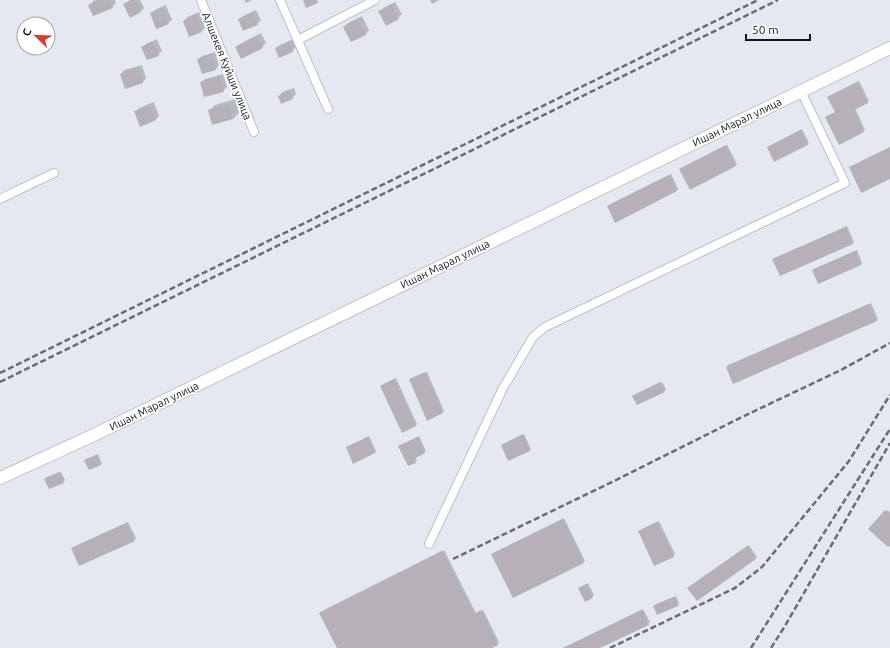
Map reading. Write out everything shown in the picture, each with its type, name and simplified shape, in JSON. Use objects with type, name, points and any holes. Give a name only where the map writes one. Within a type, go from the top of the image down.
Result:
[{"type":"main road","name":"Ишан Марал улица","points":[[0,478],[115,425],[890,48]]},
{"type":"street","name":"Алшекея Куйши улица","points":[[201,0],[254,132]]},
{"type":"street","points":[[280,0],[328,109]]},
{"type":"street","points":[[298,40],[375,0]]},
{"type":"street","points":[[429,544],[503,388],[533,338],[545,327],[846,183],[801,91]]},
{"type":"street","points":[[0,199],[54,173]]},
{"type":"building","points":[[99,0],[110,0],[113,8],[93,16],[88,5]]},
{"type":"building","points":[[131,0],[135,0],[141,12],[130,18],[123,4]]},
{"type":"building","points":[[303,0],[317,0],[318,3],[306,8]]},
{"type":"building","points":[[392,5],[399,19],[386,26],[378,11]]},
{"type":"building","points":[[163,8],[169,24],[156,29],[150,13]]},
{"type":"building","points":[[253,13],[258,25],[243,31],[238,19]]},
{"type":"building","points":[[196,15],[202,32],[189,37],[183,21]]},
{"type":"building","points":[[358,19],[366,35],[351,42],[343,27]]},
{"type":"building","points":[[257,36],[263,48],[241,59],[235,47]]},
{"type":"building","points":[[153,42],[159,56],[147,60],[141,47]]},
{"type":"building","points":[[289,42],[293,52],[279,58],[275,48]]},
{"type":"building","points":[[211,55],[216,70],[202,74],[197,59]]},
{"type":"building","points":[[138,68],[143,83],[125,89],[120,74]]},
{"type":"building","points":[[220,77],[224,92],[204,97],[200,82]]},
{"type":"building","points":[[857,82],[868,103],[854,110],[864,132],[839,145],[825,117],[835,112],[827,97]]},
{"type":"building","points":[[290,91],[293,99],[281,104],[278,96]]},
{"type":"building","points":[[229,104],[233,119],[212,125],[208,110]]},
{"type":"building","points":[[150,105],[156,120],[140,127],[134,111]]},
{"type":"building","points":[[801,130],[808,145],[774,162],[767,147]]},
{"type":"building","points":[[726,145],[736,166],[690,190],[679,169]]},
{"type":"building","points":[[890,147],[890,179],[861,193],[849,167]]},
{"type":"building","points":[[669,175],[677,191],[615,223],[607,206]]},
{"type":"building","points":[[846,227],[853,244],[780,276],[772,259]]},
{"type":"building","points":[[855,251],[861,265],[818,284],[812,270]]},
{"type":"building","points":[[869,304],[877,321],[733,384],[726,367]]},
{"type":"building","points":[[425,372],[443,413],[427,421],[409,379]]},
{"type":"building","points":[[394,379],[416,426],[402,433],[380,386]]},
{"type":"building","points":[[660,382],[665,392],[637,405],[632,396]]},
{"type":"building","points":[[523,434],[530,451],[508,461],[501,445]]},
{"type":"building","points":[[368,437],[375,453],[353,464],[346,447]]},
{"type":"building","points":[[418,437],[425,453],[414,459],[416,463],[408,466],[398,446]]},
{"type":"building","points":[[96,455],[101,465],[89,470],[84,460]]},
{"type":"building","points":[[59,472],[64,483],[49,489],[44,479]]},
{"type":"building","points":[[885,510],[890,515],[890,546],[888,547],[868,529]]},
{"type":"building","points":[[563,519],[584,563],[513,598],[491,554]]},
{"type":"building","points":[[657,522],[674,557],[654,566],[638,531]]},
{"type":"building","points":[[126,523],[135,541],[79,566],[71,548]]},
{"type":"building","points":[[747,546],[756,559],[697,601],[687,588]]},
{"type":"building","points":[[442,551],[474,614],[481,610],[498,645],[492,648],[337,648],[319,613]]},
{"type":"building","points":[[586,584],[593,598],[585,602],[578,588]]},
{"type":"building","points":[[674,597],[678,606],[657,615],[653,606]]},
{"type":"building","points":[[642,610],[649,625],[600,648],[563,648]]},
{"type":"railway","points":[[0,373],[758,0]]},
{"type":"railway","points":[[0,382],[778,0]]},
{"type":"railway","points":[[453,559],[841,370],[890,343]]},
{"type":"railway","points":[[610,648],[735,588],[762,567],[849,461],[890,395]]},
{"type":"railway","points":[[751,648],[890,429]]},
{"type":"railway","points":[[771,648],[890,443]]}]
